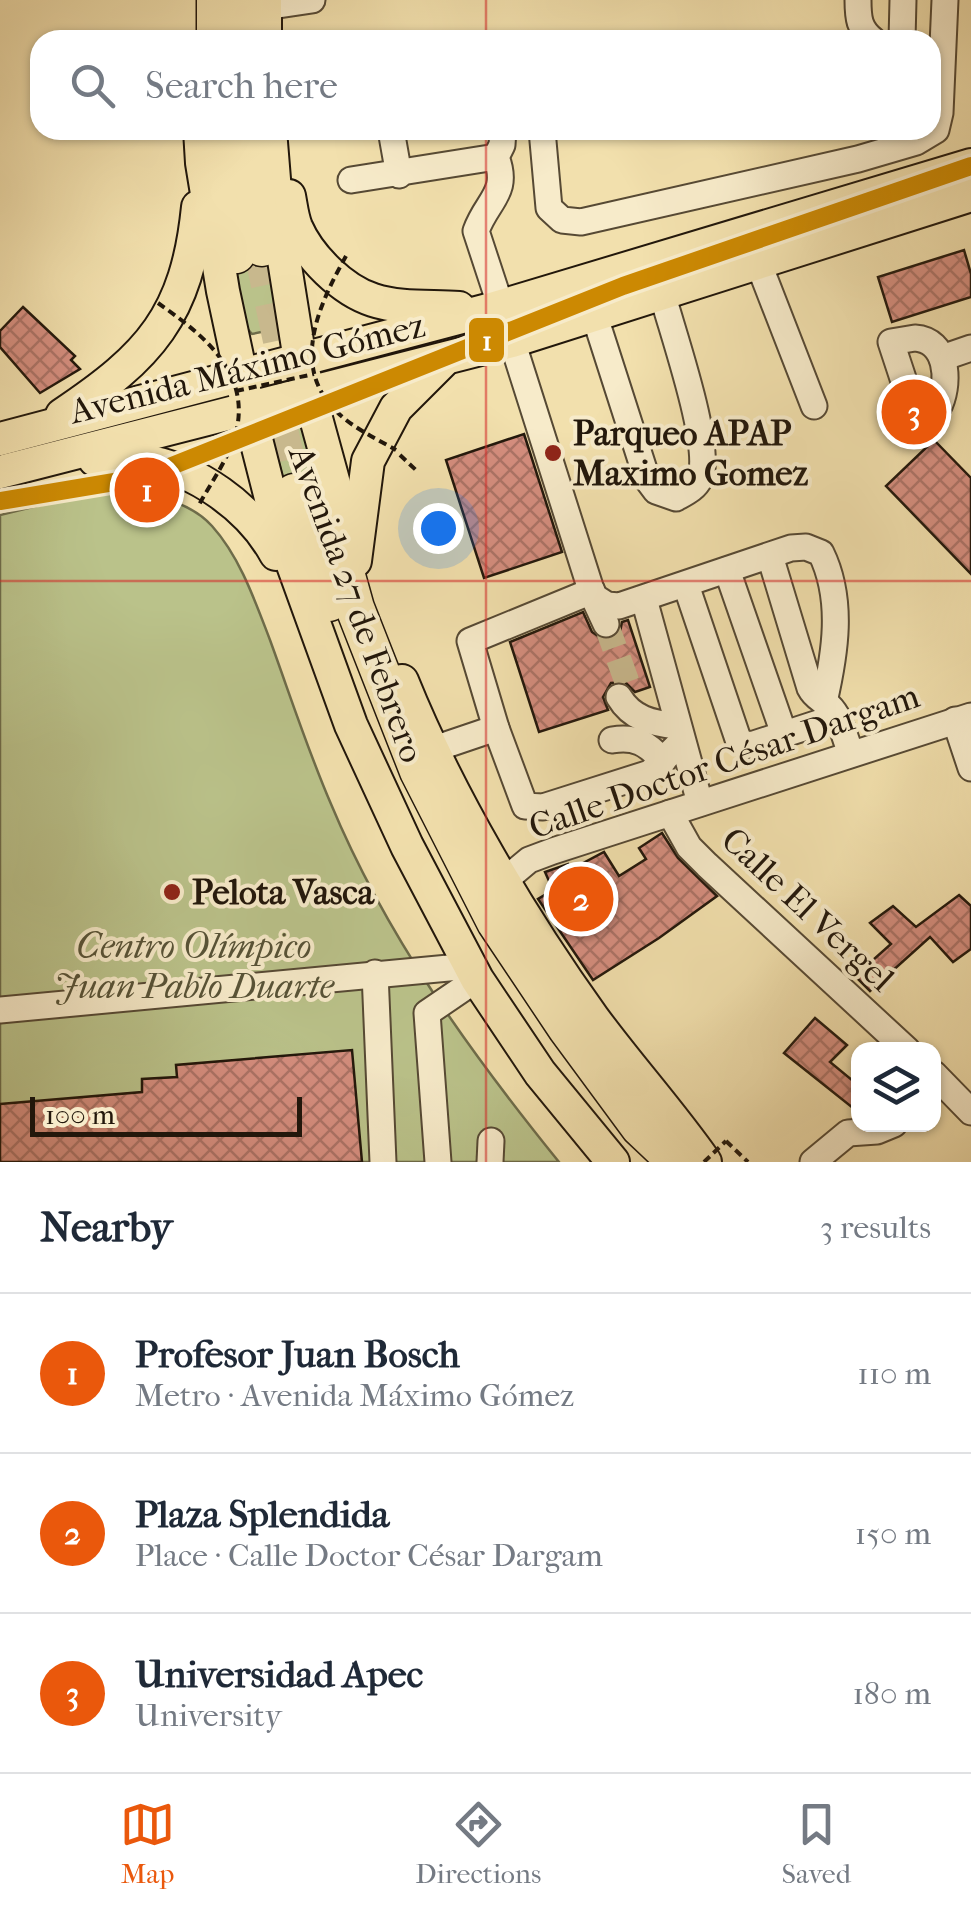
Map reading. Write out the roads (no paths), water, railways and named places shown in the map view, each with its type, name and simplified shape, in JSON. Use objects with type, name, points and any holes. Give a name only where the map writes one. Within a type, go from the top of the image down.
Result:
[{"type":"highway","points":[[216,0],[216,30]]},
{"type":"highway","points":[[248,30],[258,2]]},
{"type":"highway","points":[[207,141],[230,230],[249,250],[248,140]]},
{"type":"highway","points":[[647,1162],[566,1061],[470,914],[373,718],[319,576],[308,490],[420,771],[496,922],[567,1028],[640,1126],[677,1162]]},
{"type":"main road","points":[[201,0],[202,30]]},
{"type":"main road","points":[[258,2],[264,30]]},
{"type":"main road","name":"Avenida 27 de Febrero","points":[[272,140],[276,216],[308,376],[355,561],[412,707],[504,881],[596,1021],[712,1155]]},
{"type":"main road","points":[[274,140],[296,226],[314,256],[347,287],[372,300],[392,304],[494,309]]},
{"type":"main road","points":[[46,445],[156,336],[180,292],[194,247],[207,141]]},
{"type":"main road","name":"Avenida 27 de Febrero","points":[[207,141],[223,291],[242,392],[276,518],[350,726],[474,972],[540,1073],[613,1162]]},
{"type":"main road","name":"Avenida Máximo Gómez","points":[[308,376],[494,309],[971,165]]},
{"type":"main road","name":"Avenida Máximo Gómez","points":[[0,472],[46,445],[242,392],[308,376],[449,357],[512,340],[971,195]]},
{"type":"main road","points":[[355,561],[368,461],[396,408],[431,370],[449,357]]},
{"type":"main road","name":"Avenida Máximo Gómez","points":[[0,440],[46,445]]},
{"type":"main road","points":[[46,445],[173,468],[225,497],[250,516],[267,538],[316,629]]},
{"type":"street","points":[[258,2],[312,0]]},
{"type":"street","points":[[858,0],[862,30]]},
{"type":"street","points":[[902,0],[902,30]]},
{"type":"street","points":[[941,91],[945,0]]},
{"type":"street","points":[[392,140],[399,175]]},
{"type":"street","points":[[494,309],[476,232],[499,192],[503,176],[496,157],[502,140]]},
{"type":"street","points":[[543,140],[549,208],[562,220],[581,222],[858,160],[897,140]]},
{"type":"street","points":[[352,180],[496,157]]},
{"type":"street","points":[[858,160],[862,198]]},
{"type":"street","points":[[758,262],[814,406]]},
{"type":"street","points":[[594,314],[648,479],[656,491],[676,498],[688,492],[701,477],[702,442],[662,293]]},
{"type":"street","points":[[512,340],[592,594],[606,624]]},
{"type":"street","points":[[942,358],[971,348]]},
{"type":"street","points":[[592,594],[607,605],[619,606],[791,548],[806,547],[821,553],[835,614],[830,710]]},
{"type":"street","points":[[770,556],[810,688],[815,698],[830,710],[851,754]]},
{"type":"street","points":[[727,570],[784,734]]},
{"type":"street","points":[[686,584],[738,739],[746,744],[784,734],[830,710]]},
{"type":"street","points":[[592,594],[470,641],[519,795],[526,806],[534,808],[650,772],[662,761],[677,728]]},
{"type":"street","points":[[644,599],[700,803]]},
{"type":"street","points":[[625,695],[628,711],[677,728]]},
{"type":"street","points":[[963,718],[971,768]]},
{"type":"street","name":"Calle Doctor César Dargam","points":[[504,881],[529,860],[963,718]]},
{"type":"street","points":[[434,750],[496,728]]},
{"type":"street","points":[[612,740],[630,737],[640,741],[662,761]]},
{"type":"street","name":"Calle El Vergel","points":[[670,813],[689,847],[706,865],[898,1042]]},
{"type":"street","points":[[0,1010],[375,973],[474,972]]},
{"type":"street","points":[[438,1162],[427,1013],[474,972]]},
{"type":"street","points":[[375,973],[382,1162]]},
{"type":"street","points":[[941,1083],[971,1112]]},
{"type":"street","points":[[813,1162],[848,1134],[877,1132]]},
{"type":"tunnel","points":[[262,247],[290,378]]},
{"type":"tunnel","points":[[264,368],[294,493]]},
{"type":"tunnel","points":[[606,624],[631,693]]},
{"type":"place","name":"Universidad Apec","points":[[914,412]]},
{"type":"place","name":"Parqueo APAP Maximo Gomez","points":[[553,453]]},
{"type":"place","name":"Profesor Juan Bosch","points":[[147,490]]},
{"type":"place","name":"Pelota Vasca","points":[[172,892]]},
{"type":"place","name":"Plaza Splendida","points":[[581,899]]},
{"type":"park label","name":"Centro Olímpico Juan Pablo Duarte","points":[[194,966]]}]
